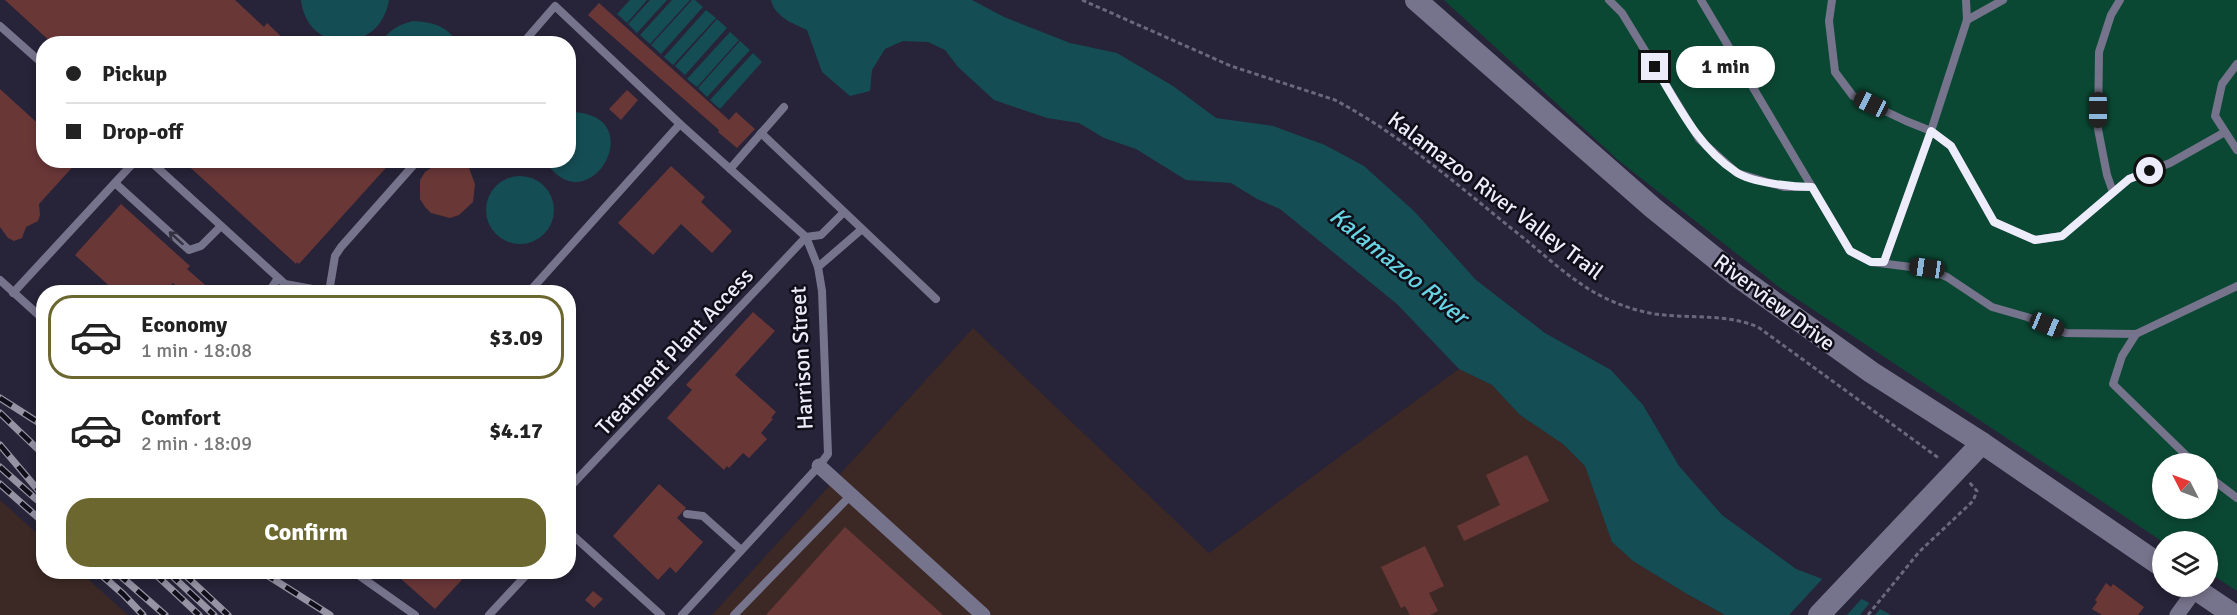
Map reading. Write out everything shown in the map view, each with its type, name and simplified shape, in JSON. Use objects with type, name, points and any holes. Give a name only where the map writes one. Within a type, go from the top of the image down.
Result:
[{"type":"street","name":"Riverview Drive","points":[[1416,0],[1653,208],[1736,275],[1871,372],[1982,443],[2152,559]]},
{"type":"street","points":[[1819,615],[1982,443]]},
{"type":"street","points":[[819,466],[983,615]]},
{"type":"street","points":[[2177,615],[2188,597]]},
{"type":"street","points":[[2207,597],[2234,615]]},
{"type":"lane","points":[[1609,0],[1622,13],[1699,139],[1737,173],[1784,187],[1812,187]]},
{"type":"lane","points":[[1701,0],[1850,251],[1871,262],[1927,268],[1947,277],[1992,307],[2027,317],[2066,333],[2136,334],[2237,286]]},
{"type":"lane","points":[[1832,0],[1829,21],[1835,72],[1853,96],[1931,131],[1951,146],[1994,222],[2035,240],[2062,236],[2129,179],[2170,163],[2225,132]]},
{"type":"lane","points":[[1884,262],[1931,131],[1967,20],[1966,0]]},
{"type":"lane","points":[[1967,20],[2002,0]]},
{"type":"lane","points":[[2113,192],[2107,175],[2098,129],[2099,52],[2111,15],[2120,0]]},
{"type":"lane","name":"Harrison Street","points":[[529,36],[558,3],[680,124],[806,237],[818,267],[822,291],[828,454],[819,466]]},
{"type":"lane","points":[[0,26],[36,58]]},
{"type":"lane","points":[[2237,64],[2222,84],[2215,116],[2237,150]]},
{"type":"lane","points":[[730,169],[784,107]]},
{"type":"lane","points":[[535,285],[680,124]]},
{"type":"lane","points":[[761,133],[936,299]]},
{"type":"lane","points":[[13,292],[129,168]]},
{"type":"lane","points":[[158,168],[278,278],[285,284],[290,285]]},
{"type":"lane","points":[[330,285],[335,256],[341,247],[411,168]]},
{"type":"lane","points":[[115,183],[189,250],[201,246],[221,226]]},
{"type":"lane","points":[[806,237],[821,235],[844,212]]},
{"type":"lane","points":[[818,267],[862,229]]},
{"type":"lane","name":"Treatment Plant Access","points":[[576,481],[806,237]]},
{"type":"lane","points":[[273,285],[278,278]]},
{"type":"lane","points":[[0,280],[36,313]]},
{"type":"lane","points":[[2136,334],[2122,356],[2113,384],[2184,453]]},
{"type":"lane","points":[[682,615],[819,466]]},
{"type":"lane","points":[[2218,484],[2237,498]]},
{"type":"lane","points":[[735,615],[851,495]]},
{"type":"lane","points":[[687,514],[703,516],[741,550]]},
{"type":"lane","points":[[576,538],[661,615]]},
{"type":"lane","points":[[366,579],[415,615]]},
{"type":"lane","points":[[489,615],[522,579]]},
{"type":"path","name":"Kalamazoo River Valley Trail","points":[[1082,0],[1231,66],[1335,100],[1351,109],[1399,139],[1568,274],[1601,296],[1645,312],[1733,318],[1758,327],[1956,472],[1975,487],[1976,496],[1967,508],[1920,552],[1868,615]]},
{"type":"shaded area","points":[[1444,0],[2237,0],[2237,591],[2218,579],[2218,531],[2152,531],[2152,535],[1779,287],[1618,160]]},
{"type":"shaded area","points":[[973,328],[1209,553],[1459,369],[1492,385],[1520,415],[1563,444],[1585,466],[1612,542],[1633,561],[1725,615],[712,615]]},
{"type":"shaded area","points":[[0,500],[36,533],[36,579],[88,579],[128,615],[0,615]]},
{"type":"water","points":[[301,0],[389,0],[383,18],[372,31],[364,36],[324,36],[316,31],[306,18]]},
{"type":"water","points":[[630,0],[647,0],[627,23],[617,14]]},
{"type":"water","points":[[650,0],[667,0],[637,33],[628,24]]},
{"type":"water","points":[[672,0],[690,0],[650,44],[640,35]]},
{"type":"water","points":[[692,0],[703,7],[661,54],[651,45]]},
{"type":"water","name":"Kalamazoo River","points":[[771,0],[972,0],[1004,17],[1070,43],[1117,53],[1173,86],[1216,118],[1273,126],[1325,145],[1364,166],[1414,211],[1476,280],[1545,333],[1611,370],[1643,405],[1679,466],[1722,515],[1796,569],[1833,583],[1891,615],[1725,615],[1633,561],[1612,542],[1585,466],[1563,444],[1520,415],[1492,385],[1459,369],[1397,304],[1280,209],[1257,199],[1231,183],[1186,180],[1136,149],[1104,138],[1079,123],[1047,118],[994,100],[958,67],[945,50],[928,42],[903,41],[885,49],[872,70],[870,91],[850,96],[822,72],[807,30],[780,15]]},
{"type":"water","points":[[706,10],[716,18],[673,65],[664,57]]},
{"type":"water","points":[[717,19],[727,28],[685,75],[675,66]]},
{"type":"water","points":[[413,21],[427,22],[439,26],[452,36],[386,36],[403,24]]},
{"type":"water","points":[[730,32],[739,40],[697,87],[687,79]]},
{"type":"water","points":[[740,41],[750,50],[707,97],[698,88]]},
{"type":"water","points":[[753,53],[762,62],[720,109],[710,100]]},
{"type":"water","points":[[576,113],[597,118],[608,131],[611,147],[605,163],[594,176],[579,182],[562,178],[552,168],[576,168]]},
{"type":"water","points":[[527,176],[539,182],[548,191],[554,203],[552,223],[544,234],[527,244],[513,244],[496,234],[488,223],[486,203],[496,186],[507,178]]},
{"type":"pier","points":[[1825,576],[1864,596],[1847,615],[1789,615]]},
{"type":"pier","points":[[1872,600],[1882,606],[1875,615],[1860,615]]},
{"type":"building","points":[[5,0],[235,0],[264,27],[267,23],[281,36],[44,36]]},
{"type":"building","points":[[599,3],[729,120],[736,112],[755,129],[737,148],[588,15]]},
{"type":"building","points":[[0,89],[36,122],[36,168],[72,168],[39,204],[38,221],[26,227],[22,238],[14,241],[8,238],[0,227]]},
{"type":"building","points":[[627,90],[638,100],[621,120],[609,109]]},
{"type":"building","points":[[671,166],[705,197],[701,202],[732,231],[712,253],[681,224],[653,255],[618,223]]},
{"type":"building","points":[[191,168],[386,168],[299,264],[297,262],[296,264]]},
{"type":"building","points":[[431,168],[469,168],[475,184],[473,202],[459,215],[450,218],[431,213],[420,199],[420,180]]},
{"type":"building","points":[[121,204],[190,266],[187,269],[205,285],[175,285],[173,283],[171,285],[108,285],[75,255]]},
{"type":"building","points":[[753,312],[775,331],[735,375],[776,412],[761,433],[767,439],[749,458],[743,453],[729,468],[727,466],[724,470],[667,418],[692,390],[686,385]]},
{"type":"building","points":[[1527,455],[1549,501],[1464,541],[1457,526],[1500,505],[1486,475]]},
{"type":"building","points":[[659,484],[686,508],[677,518],[703,542],[676,573],[670,567],[658,580],[613,536]]},
{"type":"building","points":[[845,527],[943,615],[766,615]]},
{"type":"building","points":[[1425,546],[1444,586],[1429,593],[1438,611],[1430,615],[1410,615],[1405,606],[1401,608],[1381,567]]},
{"type":"building","points":[[401,579],[463,579],[435,609]]},
{"type":"building","points":[[2106,583],[2111,587],[2113,584],[2144,607],[2138,615],[2102,615],[2092,609]]},
{"type":"building","points":[[593,591],[603,599],[594,608],[585,600]]},
{"type":"railway","points":[[0,398],[36,421]]},
{"type":"railway","points":[[0,413],[36,447]]},
{"type":"railway","points":[[0,445],[36,488]]},
{"type":"railway","points":[[0,467],[36,499]]},
{"type":"railway","points":[[0,484],[36,516]]},
{"type":"railway","points":[[106,579],[143,615]]},
{"type":"railway","points":[[124,579],[165,615]]},
{"type":"railway","points":[[160,579],[199,615]]},
{"type":"railway","points":[[175,579],[214,615]]},
{"type":"railway","points":[[189,579],[228,615]]},
{"type":"railway","points":[[273,579],[330,615]]},
{"type":"route","points":[[1655,67],[1699,139],[1737,173],[1784,187],[1812,187],[1850,251],[1871,262],[1884,262],[1931,131],[1951,146],[1994,222],[2035,240],[2062,236],[2129,179],[2150,171]]}]
